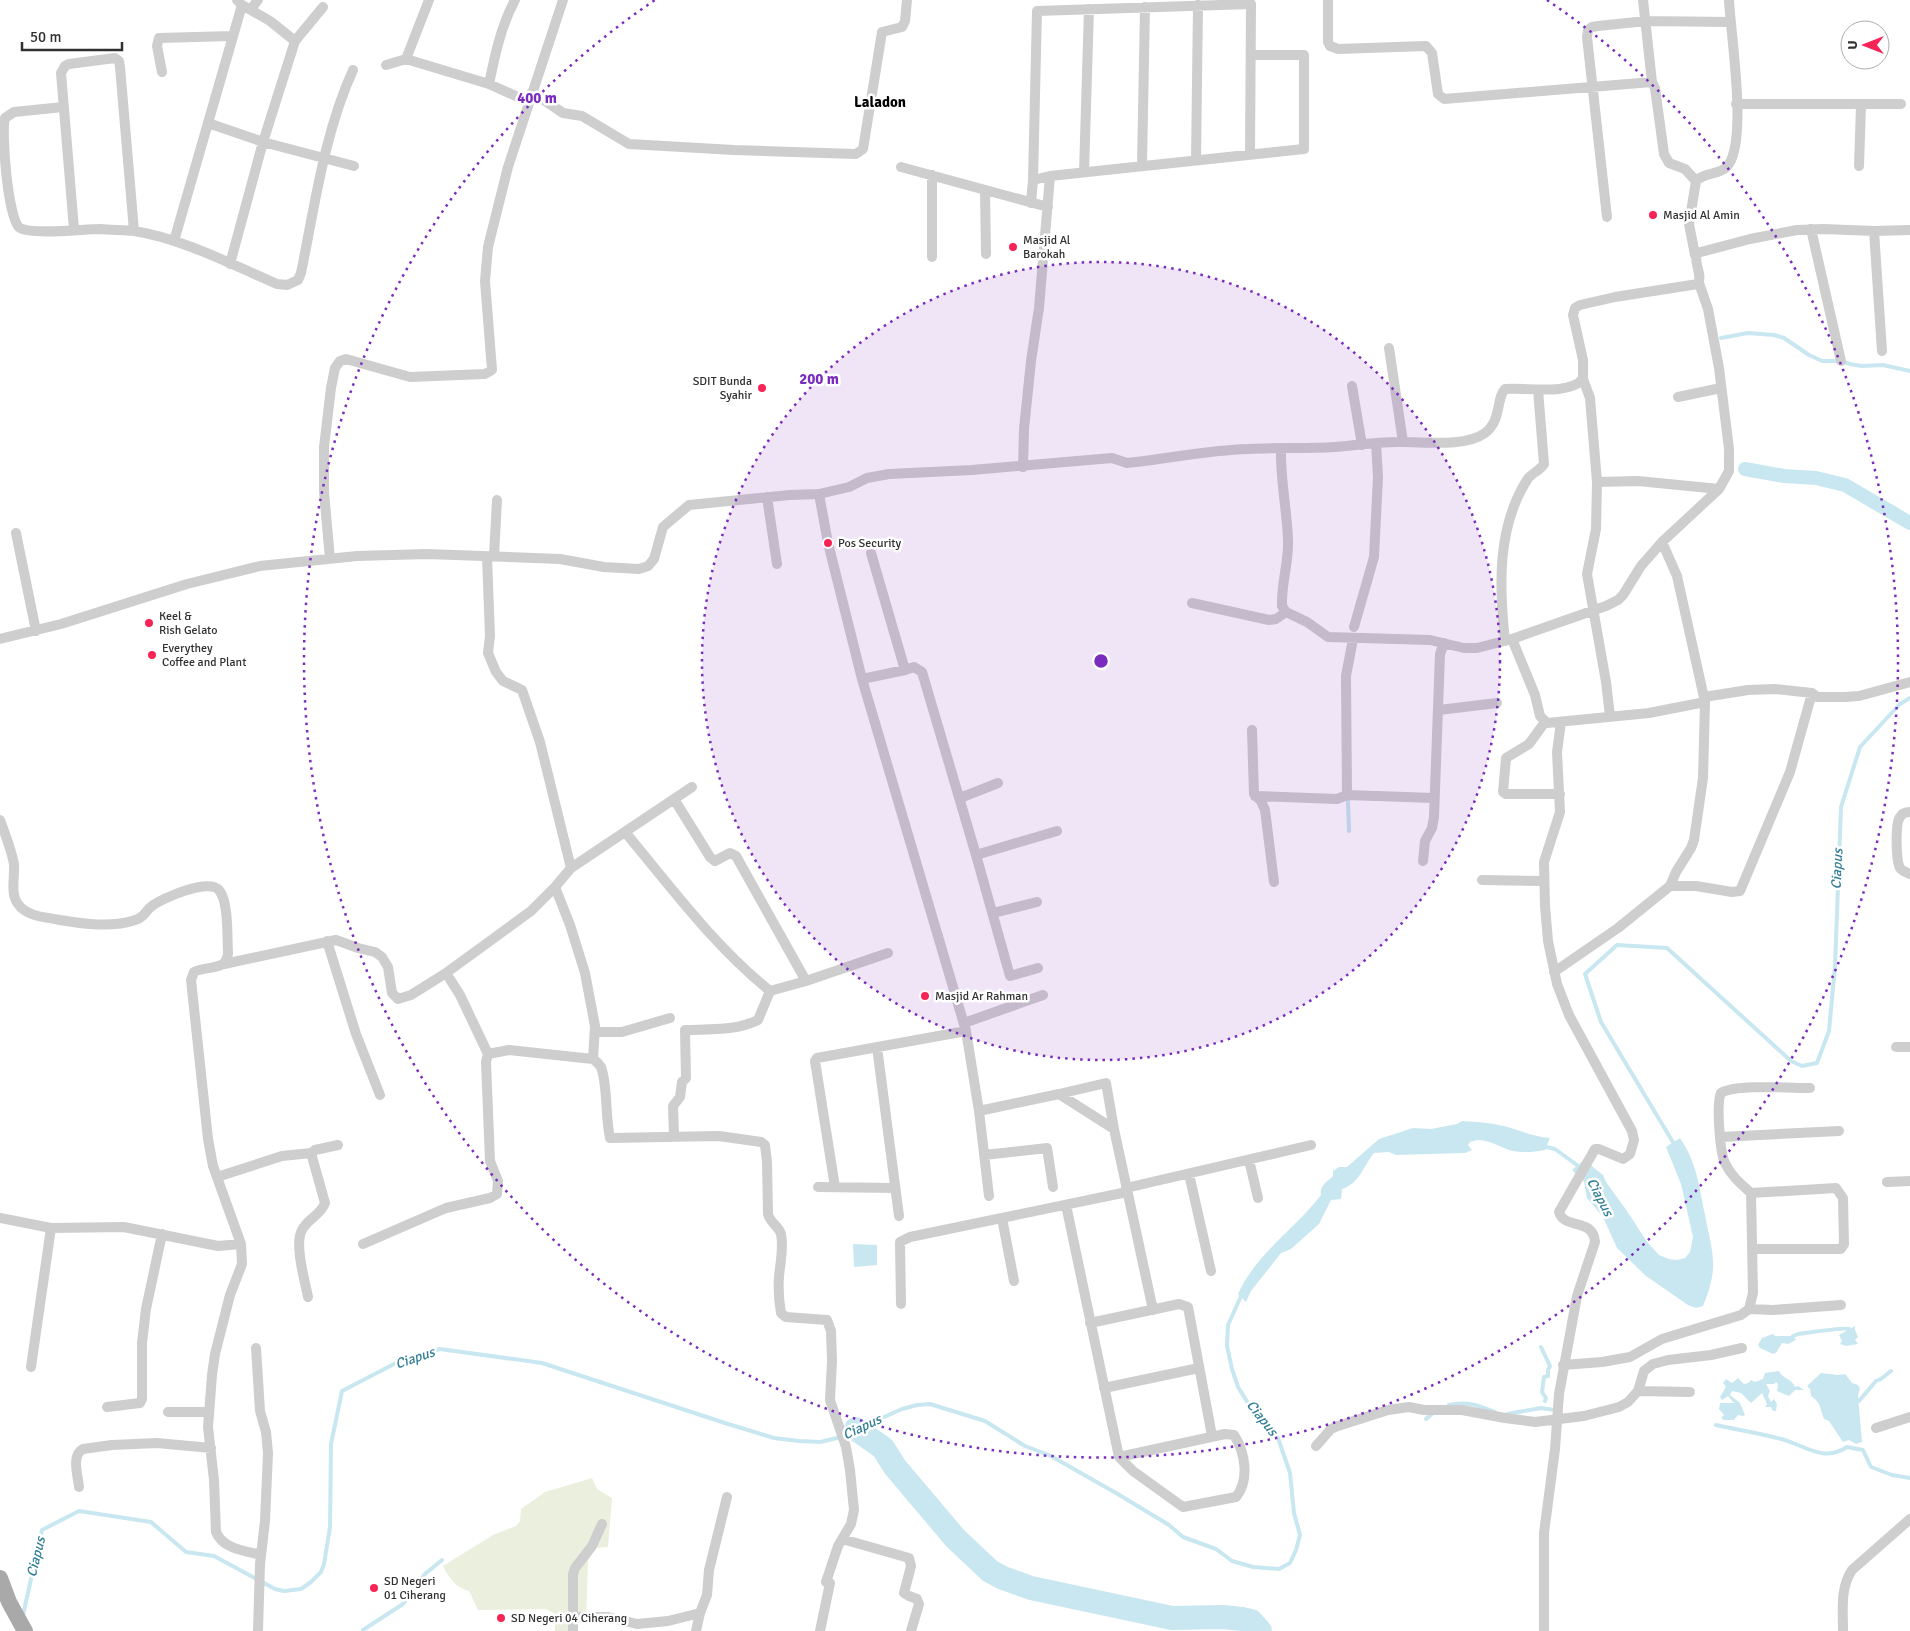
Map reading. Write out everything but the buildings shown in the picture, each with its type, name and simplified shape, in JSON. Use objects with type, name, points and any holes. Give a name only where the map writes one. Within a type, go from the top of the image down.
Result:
[{"type":"main road","points":[[0,1578],[9,1602],[25,1631]]},
{"type":"street","points":[[243,5],[258,0]]},
{"type":"street","points":[[406,59],[429,0]]},
{"type":"street","points":[[489,84],[508,13],[515,0]]},
{"type":"street","points":[[330,559],[324,492],[324,447],[331,388],[335,368],[340,361],[346,359],[410,377],[485,374],[492,370],[485,281],[488,247],[508,167],[563,0]]},
{"type":"street","points":[[386,65],[406,59],[531,97],[562,113],[582,116],[629,144],[856,154],[863,149],[882,32],[902,27],[905,22],[907,0]]},
{"type":"street","points":[[1328,0],[1330,46],[1338,49],[1426,46],[1432,54],[1438,94],[1444,99],[1652,82]]},
{"type":"street","points":[[1643,0],[1652,82],[1655,88],[1664,154],[1670,164],[1685,169],[1696,181]]},
{"type":"street","points":[[1281,448],[1288,540],[1282,602],[1286,612],[1308,622],[1328,638],[1430,640],[1464,648],[1477,648],[1508,640],[1613,603],[1623,595],[1641,566],[1662,542],[1719,489],[1729,471],[1729,448],[1719,368],[1689,224],[1696,181],[1705,174],[1724,170],[1730,162],[1737,137],[1729,0]]},
{"type":"street","points":[[1031,203],[1037,11],[1252,4],[1250,154]]},
{"type":"street","points":[[174,241],[232,36],[243,5]]},
{"type":"street","points":[[243,5],[270,21],[295,41]]},
{"type":"street","points":[[1196,160],[1198,5]]},
{"type":"street","points":[[230,264],[263,142],[295,41],[323,7]]},
{"type":"street","points":[[1142,165],[1145,7]]},
{"type":"street","points":[[1084,172],[1088,9]]},
{"type":"street","points":[[1607,217],[1588,30],[1598,26],[1646,21],[1730,22]]},
{"type":"street","points":[[162,72],[157,46],[159,38],[232,36]]},
{"type":"street","points":[[1033,180],[1050,176],[1142,165],[1304,149],[1304,55],[1252,55]]},
{"type":"street","points":[[74,229],[61,73],[64,66],[109,58],[117,59],[120,67],[134,231]]},
{"type":"street","points":[[63,107],[10,112],[5,118],[3,140],[11,207],[17,226],[35,231],[74,229],[134,231],[174,241],[277,284],[287,285],[298,280],[324,159],[346,86],[353,70]]},
{"type":"street","points":[[1736,104],[1900,104]]},
{"type":"street","points":[[1859,166],[1861,105]]},
{"type":"street","points":[[208,123],[263,142],[354,166]]},
{"type":"street","points":[[900,167],[1048,207]]},
{"type":"street","points":[[932,175],[932,257]]},
{"type":"street","points":[[1023,467],[1028,390],[1039,308],[1050,176]]},
{"type":"street","points":[[985,190],[986,254]]},
{"type":"street","points":[[1695,255],[1706,250],[1757,237],[1812,229],[1910,230]]},
{"type":"street","points":[[1812,229],[1841,361]]},
{"type":"street","points":[[1874,231],[1882,351]]},
{"type":"street","points":[[1610,716],[1587,574],[1596,528],[1597,482],[1590,398],[1583,379],[1583,360],[1574,318],[1575,308],[1580,305],[1615,297],[1685,287],[1700,283]]},
{"type":"street","points":[[1389,348],[1403,442]]},
{"type":"street","points":[[0,639],[36,631],[130,600],[260,566],[357,556],[408,554],[560,559],[604,567],[639,569],[648,566],[654,558],[661,529],[665,523],[689,505],[819,494],[849,487],[868,478],[883,474],[1023,467],[1112,458],[1127,463],[1223,450],[1403,442],[1438,443],[1478,437],[1494,424],[1499,413],[1504,390],[1538,390],[1572,386],[1583,379]]},
{"type":"street","points":[[1352,386],[1362,445]]},
{"type":"street","points":[[1678,397],[1721,388]]},
{"type":"street","points":[[1538,390],[1544,464],[1527,480],[1511,512],[1504,550],[1501,589],[1508,640],[1535,695],[1540,716],[1545,722]]},
{"type":"street","points":[[1354,627],[1372,567],[1375,549],[1378,477],[1376,443]]},
{"type":"street","points":[[1597,482],[1638,481],[1719,489]]},
{"type":"street","points":[[819,494],[828,543],[862,679],[965,1027],[979,1111],[989,1196]]},
{"type":"street","points":[[767,498],[777,564]]},
{"type":"street","points":[[497,500],[491,556],[488,653],[496,672],[503,681],[516,689],[522,690],[540,742],[571,868]]},
{"type":"street","points":[[16,533],[36,631]]},
{"type":"street","points":[[1554,972],[1618,928],[1670,886],[1676,872],[1691,848],[1703,778],[1704,699],[1677,576],[1662,542]]},
{"type":"street","points":[[871,553],[905,670]]},
{"type":"street","points":[[1192,603],[1269,620],[1276,619],[1286,612]]},
{"type":"street","points":[[1347,795],[1346,676],[1353,639]]},
{"type":"street","points":[[1422,862],[1425,841],[1433,822],[1440,654],[1444,643]]},
{"type":"street","points":[[862,679],[914,667],[922,672],[1010,976],[1038,968]]},
{"type":"street","points":[[1545,722],[1664,711],[1704,699],[1762,690],[1812,693],[1817,697],[1859,696],[1910,682]]},
{"type":"street","points":[[1670,886],[1696,886],[1732,892],[1740,891],[1790,772],[1812,693]]},
{"type":"street","points":[[1439,710],[1497,702]]},
{"type":"street","points":[[1545,722],[1529,744],[1506,758],[1503,792],[1506,794],[1560,794]]},
{"type":"street","points":[[1544,1631],[1544,1533],[1563,1364],[1577,1296],[1595,1242],[1594,1233],[1590,1229],[1566,1220],[1559,1214],[1576,1180],[1595,1149],[1619,1158],[1627,1157],[1632,1149],[1634,1140],[1629,1124],[1569,1015],[1554,972],[1543,881],[1545,855],[1560,812],[1557,752],[1561,722]]},
{"type":"street","points":[[1252,730],[1254,794],[1261,801],[1265,810],[1274,882]]},
{"type":"street","points":[[960,798],[998,783]]},
{"type":"street","points":[[260,1560],[232,1547],[219,1538],[214,1523],[214,1480],[208,1412],[215,1354],[230,1295],[242,1264],[241,1244],[217,1177],[211,1155],[204,1113],[191,980],[194,972],[336,940],[379,954],[388,967],[392,993],[398,999],[407,998],[446,973],[531,911],[556,887],[571,868],[692,787]]},
{"type":"street","points":[[1256,796],[1337,799],[1347,795],[1434,798]]},
{"type":"street","points":[[674,799],[710,857],[715,861],[730,853],[736,856],[806,981]]},
{"type":"street","points":[[1910,812],[1900,816],[1897,826],[1897,842],[1900,867],[1903,871],[1910,874]]},
{"type":"street","points":[[0,820],[14,864],[14,896],[18,904],[25,911],[36,915],[84,923],[124,923],[142,918],[151,907],[168,898],[199,887],[212,886],[220,890],[225,902],[228,953],[224,964]]},
{"type":"street","points":[[976,855],[1057,831]]},
{"type":"street","points":[[625,832],[704,926],[744,968],[770,991]]},
{"type":"street","points":[[1482,880],[1543,881]]},
{"type":"street","points":[[556,887],[585,973],[594,1032],[593,1058]]},
{"type":"street","points":[[993,913],[1037,902]]},
{"type":"street","points":[[327,941],[354,1027],[380,1095]]},
{"type":"street","points":[[770,991],[806,981],[888,952]]},
{"type":"street","points":[[363,1244],[446,1208],[490,1198],[497,1194],[498,1178],[490,1161],[486,1062],[488,1054],[460,995],[446,973]]},
{"type":"street","points":[[674,1136],[673,1106],[680,1097],[682,1082],[686,1078],[685,1030],[729,1029],[746,1026],[758,1020],[770,991]]},
{"type":"street","points":[[835,1187],[814,1061],[817,1058],[877,1047],[965,1027],[1043,995]]},
{"type":"street","points":[[594,1032],[622,1032],[670,1018]]},
{"type":"street","points":[[877,1047],[899,1216]]},
{"type":"street","points":[[1896,1047],[1910,1047]]},
{"type":"street","points":[[488,1054],[509,1050],[593,1058],[600,1065],[603,1078],[606,1122],[610,1138],[719,1136],[764,1143],[767,1157],[768,1214],[781,1235],[783,1260],[779,1276],[781,1313],[786,1317],[827,1320],[831,1331],[832,1354],[830,1400],[846,1447],[850,1470],[854,1515],[842,1539],[826,1582],[830,1583],[820,1631]]},
{"type":"street","points":[[979,1111],[1106,1083],[1153,1310]]},
{"type":"street","points":[[1753,1250],[1841,1249],[1844,1244],[1843,1198],[1836,1188],[1752,1193],[1736,1179],[1724,1161],[1719,1097],[1722,1091],[1751,1088],[1810,1088]]},
{"type":"street","points":[[1059,1094],[1114,1129]]},
{"type":"street","points":[[1721,1137],[1839,1131]]},
{"type":"street","points":[[217,1177],[282,1156],[311,1153],[315,1150],[338,1144]]},
{"type":"street","points":[[900,1304],[900,1242],[910,1237],[1066,1205],[1312,1144]]},
{"type":"street","points":[[984,1155],[1047,1148],[1053,1187]]},
{"type":"street","points":[[308,1297],[299,1239],[302,1229],[320,1211],[325,1203],[311,1153]]},
{"type":"street","points":[[1249,1160],[1258,1198]]},
{"type":"street","points":[[1189,1174],[1211,1271]]},
{"type":"street","points":[[1887,1182],[1910,1181]]},
{"type":"street","points":[[818,1187],[895,1188]]},
{"type":"street","points":[[1563,1364],[1602,1362],[1630,1357],[1662,1339],[1730,1319],[1741,1315],[1749,1309],[1753,1293],[1752,1193]]},
{"type":"street","points":[[1066,1205],[1119,1457],[1133,1472],[1183,1507],[1236,1497],[1241,1491],[1245,1469],[1241,1445],[1234,1435],[1212,1436],[1119,1457]]},
{"type":"street","points":[[0,1218],[51,1228],[124,1227],[218,1246],[241,1244]]},
{"type":"street","points":[[1002,1218],[1014,1280]]},
{"type":"street","points":[[32,1367],[51,1228]]},
{"type":"street","points":[[107,1407],[140,1403],[142,1399],[142,1343],[146,1309],[162,1234]]},
{"type":"street","points":[[1090,1323],[1179,1304],[1188,1307],[1212,1436]]},
{"type":"street","points":[[1749,1309],[1773,1310],[1841,1305]]},
{"type":"street","points":[[256,1348],[260,1411],[266,1432],[268,1452],[265,1521],[260,1560],[258,1631]]},
{"type":"street","points":[[1316,1446],[1331,1429],[1397,1408],[1462,1410],[1535,1422],[1584,1416],[1619,1407],[1634,1397],[1638,1391],[1644,1371],[1653,1364],[1742,1348]]},
{"type":"street","points":[[1104,1388],[1199,1368]]},
{"type":"street","points":[[1638,1391],[1690,1392]]},
{"type":"street","points":[[168,1412],[208,1412]]},
{"type":"street","points":[[1876,1428],[1910,1417]]},
{"type":"street","points":[[79,1487],[76,1458],[79,1451],[83,1449],[112,1445],[157,1443],[211,1448]]},
{"type":"street","points":[[696,1631],[707,1595],[709,1570],[727,1498]]},
{"type":"street","points":[[1843,1631],[1846,1578],[1852,1570],[1910,1519]]},
{"type":"street","points":[[573,1631],[573,1574],[575,1568],[592,1546],[602,1524]]},
{"type":"street","points":[[842,1539],[909,1558],[911,1566],[904,1592],[918,1599],[920,1604],[911,1631]]},
{"type":"street","points":[[572,1617],[608,1617],[637,1624],[668,1621],[700,1613]]},
{"type":"green space","points":[[592,1478],[597,1489],[612,1498],[608,1547],[596,1548],[588,1560],[586,1621],[577,1621],[578,1631],[555,1631],[555,1614],[546,1609],[478,1610],[469,1591],[460,1588],[453,1582],[443,1566],[493,1535],[516,1526],[520,1521],[521,1509],[545,1492]]},
{"type":"water","points":[[1462,1121],[1499,1125],[1550,1138],[1545,1150],[1533,1152],[1513,1151],[1492,1143],[1476,1140],[1468,1145],[1472,1150],[1465,1153],[1396,1155],[1389,1152],[1374,1153],[1357,1179],[1348,1187],[1342,1189],[1341,1199],[1331,1200],[1319,1224],[1291,1249],[1281,1253],[1251,1291],[1246,1302],[1238,1294],[1265,1254],[1321,1195],[1322,1187],[1333,1176],[1333,1171],[1339,1167],[1347,1167],[1379,1139],[1413,1128],[1431,1129],[1457,1124]]},
{"type":"water","points":[[1680,1138],[1686,1147],[1697,1175],[1713,1255],[1711,1283],[1708,1293],[1703,1306],[1696,1308],[1688,1305],[1646,1276],[1617,1248],[1603,1217],[1587,1198],[1584,1182],[1572,1170],[1584,1160],[1603,1175],[1647,1242],[1659,1255],[1677,1260],[1685,1258],[1690,1252],[1693,1237],[1681,1184],[1666,1147]]},
{"type":"water","points":[[853,1244],[877,1245],[877,1265],[854,1267]]},
{"type":"water","points":[[1855,1326],[1858,1337],[1855,1340],[1858,1344],[1846,1346],[1840,1344],[1842,1341],[1839,1335]]},
{"type":"water","points":[[1773,1334],[1775,1336],[1793,1336],[1796,1340],[1788,1344],[1782,1343],[1776,1353],[1773,1354],[1760,1348],[1758,1345],[1762,1338]]},
{"type":"water","points":[[1779,1371],[1795,1387],[1798,1386],[1804,1390],[1795,1390],[1789,1396],[1777,1391],[1778,1384],[1776,1382],[1774,1384],[1766,1384],[1770,1391],[1768,1396],[1771,1402],[1774,1399],[1777,1404],[1776,1411],[1773,1411],[1771,1407],[1765,1407],[1767,1404],[1762,1393],[1751,1403],[1741,1393],[1732,1391],[1730,1395],[1740,1403],[1745,1415],[1738,1415],[1734,1420],[1724,1420],[1721,1418],[1724,1415],[1719,1409],[1720,1403],[1734,1403],[1728,1396],[1722,1400],[1720,1397],[1726,1387],[1723,1383],[1726,1379],[1732,1383],[1738,1378],[1744,1384],[1751,1380],[1755,1382],[1763,1379],[1765,1373]]},
{"type":"water","points":[[1821,1373],[1845,1374],[1852,1383],[1860,1388],[1858,1396],[1862,1442],[1856,1444],[1849,1440],[1843,1442],[1829,1421],[1824,1419],[1818,1403],[1811,1396],[1810,1389],[1807,1386]]},
{"type":"waterway","points":[[1721,338],[1748,333],[1774,335],[1784,338],[1809,355],[1822,361],[1841,361],[1862,366],[1883,365],[1910,371]]},
{"type":"waterway","points":[[1745,469],[1784,476],[1816,478],[1845,485],[1910,523]]},
{"type":"waterway","name":"Ciapus","points":[[1674,1144],[1601,1022],[1585,974],[1617,945],[1667,948],[1791,1061],[1802,1066],[1817,1063],[1829,1031],[1835,966],[1841,807],[1860,747],[1900,704],[1910,698]]},
{"type":"waterway","points":[[1348,800],[1349,831]]},
{"type":"waterway","name":"Ciapus","points":[[1542,1146],[1555,1149],[1581,1168]]},
{"type":"waterway","name":"Ciapus","points":[[23,1615],[42,1530],[79,1511],[151,1522],[186,1552],[214,1556],[275,1589],[284,1591],[301,1589],[321,1572],[324,1564],[330,1527],[331,1444],[342,1391],[396,1363],[440,1349],[542,1363],[774,1438],[799,1441],[820,1442],[837,1438],[902,1409],[930,1404],[985,1421],[1025,1446],[1051,1456],[1116,1493],[1169,1525],[1183,1537],[1216,1549],[1232,1561],[1253,1567],[1279,1569],[1290,1563],[1300,1535],[1294,1513],[1290,1473],[1278,1438],[1263,1418],[1251,1408],[1238,1387],[1232,1369],[1227,1346],[1228,1325],[1242,1294]]},
{"type":"waterway","points":[[1793,1336],[1825,1330],[1849,1329]]},
{"type":"waterway","points":[[1541,1347],[1550,1366],[1548,1376],[1544,1377],[1542,1392],[1546,1398],[1545,1401]]},
{"type":"waterway","points":[[1859,1401],[1876,1381],[1891,1371]]},
{"type":"waterway","points":[[1449,1405],[1472,1404],[1495,1412]]},
{"type":"waterway","points":[[1507,1414],[1541,1408],[1554,1410]]},
{"type":"waterway","points":[[1426,1419],[1433,1413]]},
{"type":"waterway","points":[[1716,1425],[1773,1437],[1822,1453],[1830,1453],[1847,1447],[1863,1450],[1871,1467],[1892,1475],[1910,1478]]},
{"type":"waterway","points":[[856,1429],[883,1448],[895,1467],[955,1538],[990,1571],[1003,1578],[1031,1588],[1172,1618],[1223,1617],[1242,1619],[1251,1621],[1260,1631]]},
{"type":"waterway","points":[[363,1630],[403,1604],[425,1574],[442,1560]]},
{"type":"place","name":"Masjid Al Amin","points":[[1653,215]]},
{"type":"place","name":"Masjid Al Barokah","points":[[1013,247]]},
{"type":"place","name":"SDIT Bunda Syahir","points":[[762,388]]},
{"type":"place","name":"Pos Security","points":[[828,543]]},
{"type":"place","name":"Keel & Rish Gelato","points":[[149,623]]},
{"type":"place","name":"Everythey Coffee and Plant","points":[[152,655]]},
{"type":"place","name":"Masjid Ar Rahman","points":[[925,996]]},
{"type":"place","name":"SD Negeri 01 Ciherang","points":[[374,1588]]},
{"type":"place","name":"SD Negeri 04 Ciherang","points":[[501,1618]]},
{"type":"district","name":"Laladon","points":[[880,102]]}]
